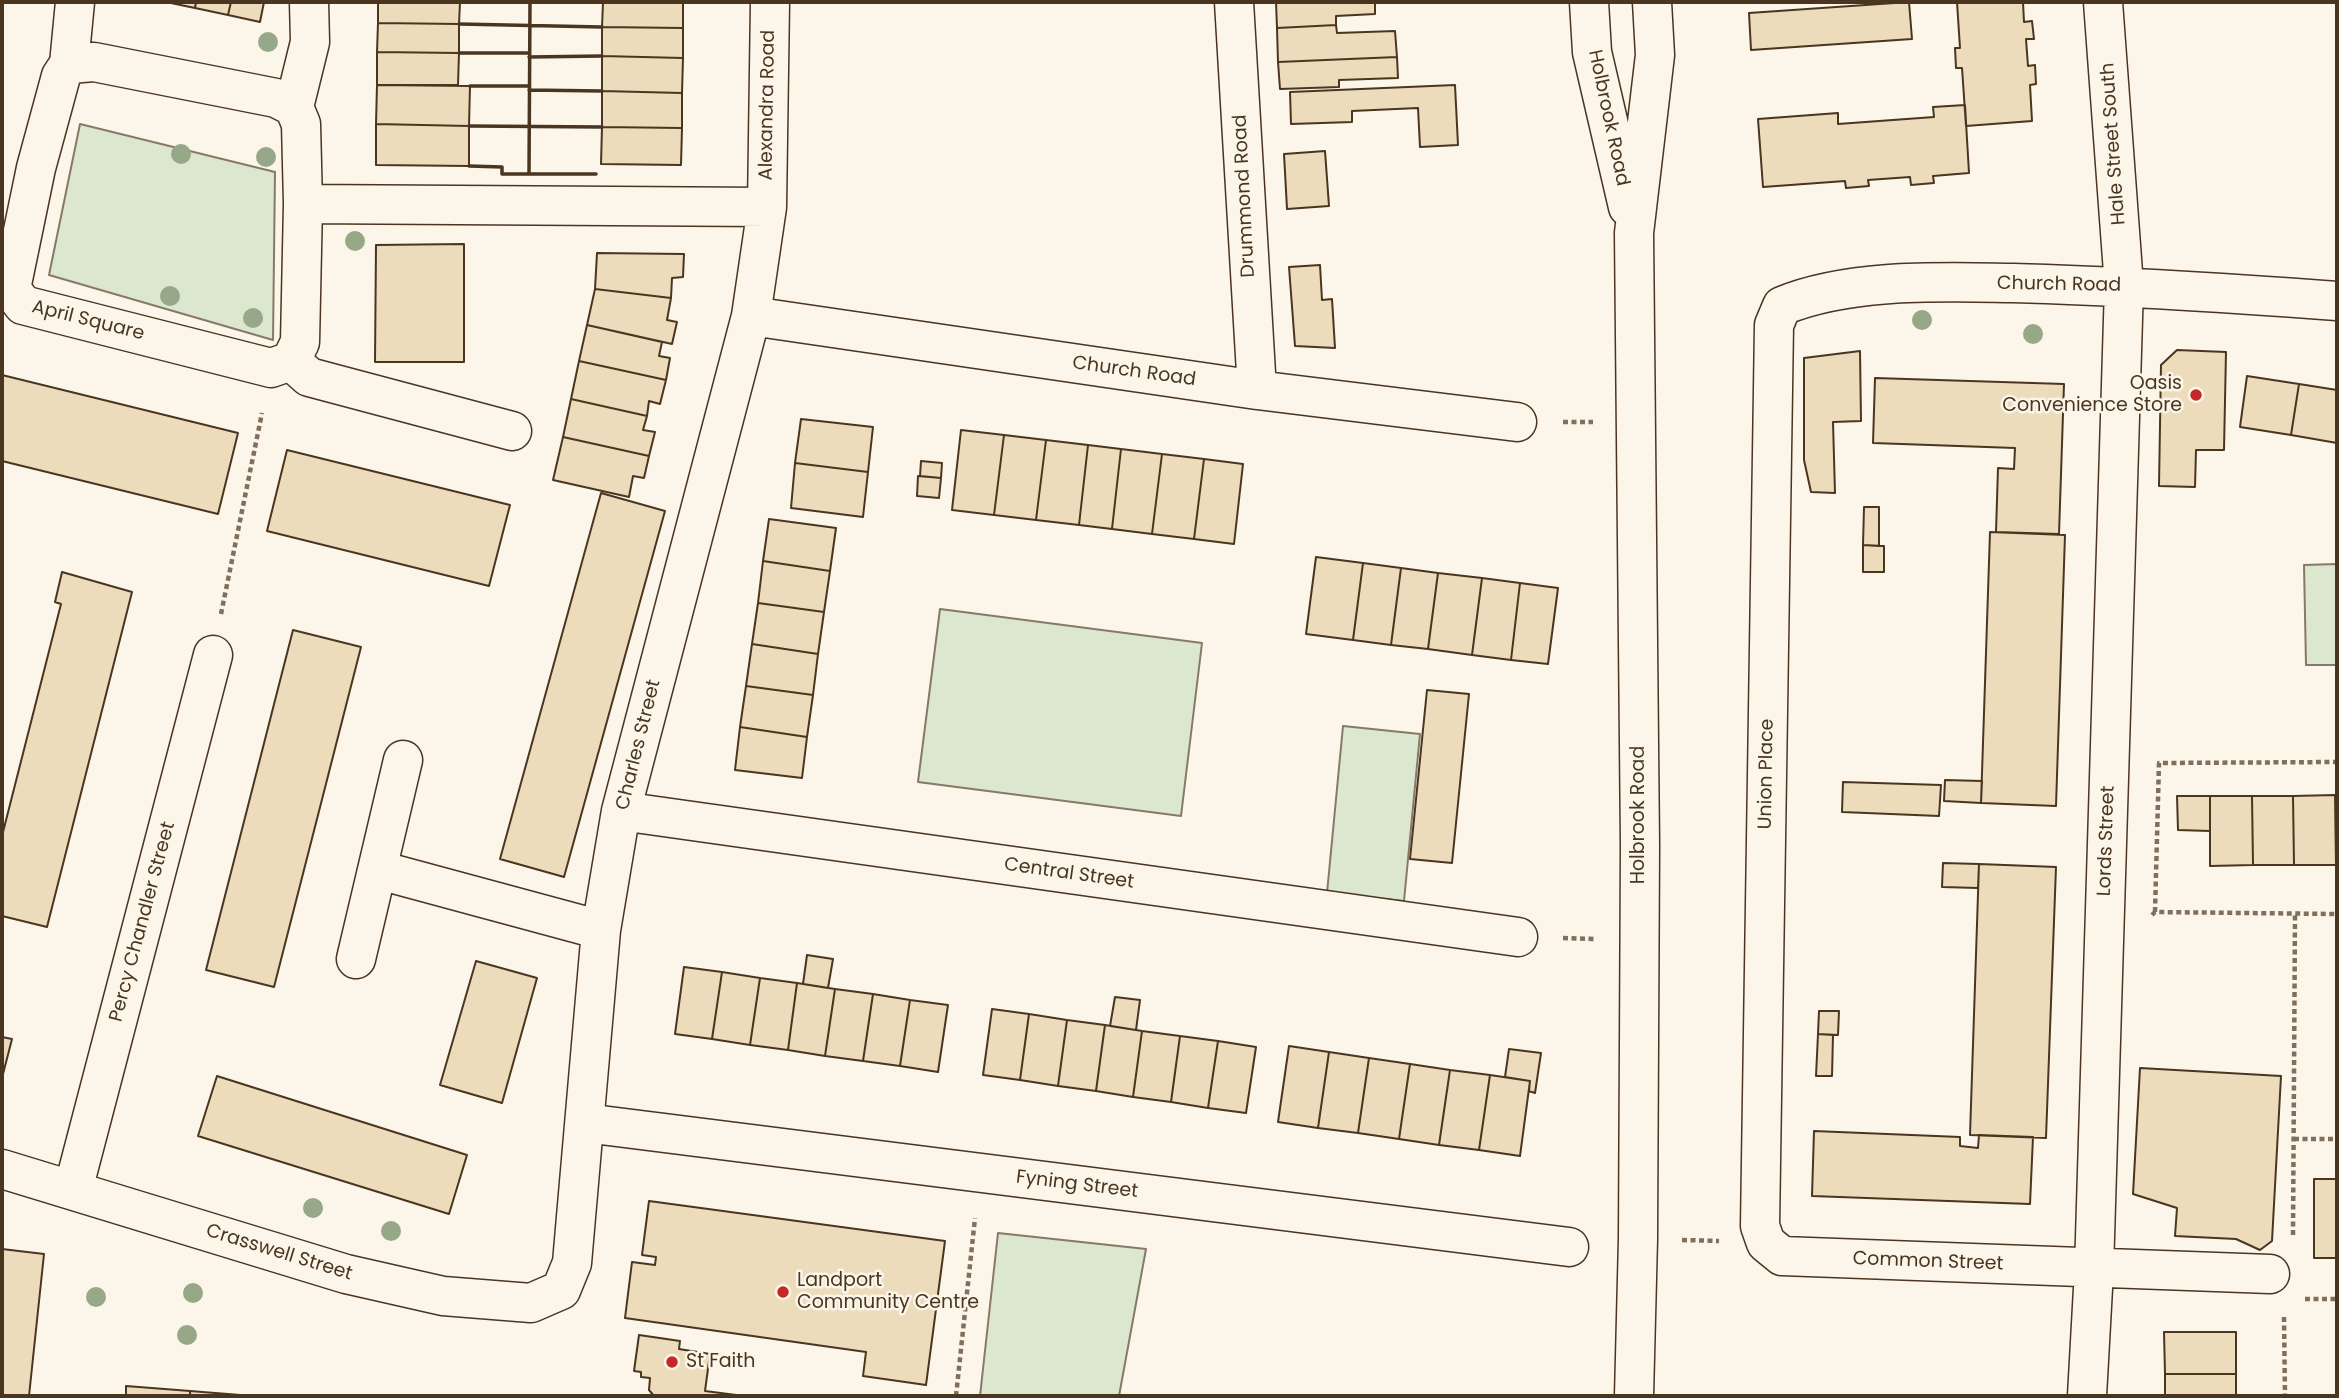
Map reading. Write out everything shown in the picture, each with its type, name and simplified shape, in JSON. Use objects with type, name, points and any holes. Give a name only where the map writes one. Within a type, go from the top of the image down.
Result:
[{"type":"street","name":"April Square","points":[[75,2],[69,64],[61,76],[6,290],[23,305],[281,364],[309,377],[512,431]]},
{"type":"street","points":[[281,364],[300,342],[303,204],[300,124],[294,107],[310,42],[309,2]]},
{"type":"street","name":"Alexandra Road","points":[[767,207],[770,2]]},
{"type":"street","name":"Drummond Road","points":[[1234,2],[1257,390]]},
{"type":"street","name":"Holbrook Road","points":[[1589,2],[1592,52],[1634,233]]},
{"type":"street","name":"Holbrook Road","points":[[1634,1396],[1638,1239],[1639,940],[1634,233],[1655,55],[1651,2]]},
{"type":"street","name":"Hale Street South","points":[[2103,2],[2124,286]]},
{"type":"street","points":[[69,64],[107,65],[276,99],[294,107]]},
{"type":"street","points":[[303,204],[767,207]]},
{"type":"street","name":"Charles Street","points":[[561,1290],[572,1263],[601,930],[621,811],[751,316],[767,207]]},
{"type":"street","name":"Church Road","points":[[1782,306],[1814,293],[1940,282],[2124,286],[2337,301]]},
{"type":"street","name":"Lords Street","points":[[2087,1396],[2094,1269],[2124,286]]},
{"type":"street","name":"Union Place","points":[[1766,1243],[1760,1226],[1774,325],[1782,306]]},
{"type":"street","name":"Church Road","points":[[751,316],[1257,390],[1517,422]]},
{"type":"street","name":"Percy Chandler Street","points":[[73,1190],[213,655]]},
{"type":"street","points":[[356,959],[403,760]]},
{"type":"street","name":"Central Street","points":[[621,811],[1518,937]]},
{"type":"street","points":[[379,870],[601,930]]},
{"type":"street","name":"Fyning Street","points":[[585,1123],[1569,1247]]},
{"type":"street","name":"Crasswell Street","points":[[2,1169],[346,1274],[443,1296],[531,1303],[561,1290]]},
{"type":"street","name":"Common Street","points":[[1766,1243],[1782,1256],[2270,1274]]},
{"type":"path","points":[[213,655],[281,364]]},
{"type":"path","points":[[1517,422],[1635,423]]},
{"type":"path","points":[[2155,912],[2159,763],[2337,762]]},
{"type":"path","points":[[2144,922],[2155,912],[2337,914]]},
{"type":"path","points":[[2293,1241],[2295,914]]},
{"type":"path","points":[[1518,937],[1639,940]]},
{"type":"path","points":[[2294,1139],[2337,1139]]},
{"type":"path","points":[[956,1396],[980,1172]]},
{"type":"path","points":[[1638,1239],[1766,1243]]},
{"type":"path","points":[[2284,1312],[2285,1396]]},
{"type":"green space","points":[[80,124],[275,172],[273,340],[49,275]]},
{"type":"green space","points":[[2337,564],[2337,665],[2306,665],[2304,565]]},
{"type":"green space","points":[[940,609],[1202,643],[1181,816],[918,782]]},
{"type":"green space","points":[[1343,726],[1420,734],[1404,901],[1327,893]]},
{"type":"green space","points":[[998,1233],[1146,1249],[1119,1396],[980,1396]]},
{"type":"building","points":[[166,2],[196,2],[195,8]]},
{"type":"building","points":[[196,2],[231,2],[228,15],[195,8]]},
{"type":"building","points":[[231,2],[264,2],[260,22],[228,15]]},
{"type":"building","points":[[378,2],[460,2],[459,24],[378,23]]},
{"type":"building","points":[[603,2],[683,2],[683,28],[602,27]]},
{"type":"building","points":[[1276,2],[1375,2],[1375,14],[1336,16],[1336,25],[1277,28]]},
{"type":"building","points":[[1909,2],[1912,39],[1751,50],[1749,13]]},
{"type":"building","points":[[1957,2],[2023,2],[2024,22],[2032,21],[2034,39],[2026,39],[2028,66],[2035,65],[2036,84],[2030,85],[2032,121],[1966,126],[1962,68],[1956,68],[1955,48],[1960,48]]},
{"type":"building","points":[[378,23],[459,24],[459,53],[377,52]]},
{"type":"building","points":[[1336,25],[1337,33],[1395,31],[1397,57],[1278,62],[1277,28]]},
{"type":"building","points":[[602,27],[683,28],[683,58],[602,56]]},
{"type":"building","points":[[377,52],[459,53],[458,85],[377,85]]},
{"type":"building","points":[[602,56],[683,58],[682,93],[602,91]]},
{"type":"building","points":[[1397,57],[1398,78],[1339,80],[1339,87],[1280,89],[1278,62]]},
{"type":"building","points":[[377,85],[470,86],[469,126],[376,124]]},
{"type":"building","points":[[1455,85],[1458,145],[1420,147],[1418,108],[1352,111],[1352,122],[1291,124],[1290,92]]},
{"type":"building","points":[[602,91],[682,93],[682,128],[602,127]]},
{"type":"building","points":[[1965,105],[1969,173],[1933,176],[1934,183],[1911,185],[1910,177],[1868,180],[1869,186],[1846,188],[1845,181],[1763,187],[1758,119],[1838,113],[1838,124],[1934,117],[1933,107]]},
{"type":"building","points":[[376,124],[469,126],[469,166],[376,165]]},
{"type":"building","points":[[602,127],[682,128],[681,165],[601,164]]},
{"type":"building","points":[[1325,151],[1329,206],[1287,209],[1284,154]]},
{"type":"building","points":[[464,244],[464,362],[375,362],[376,245]]},
{"type":"building","points":[[597,253],[684,254],[683,277],[672,278],[671,298],[595,289]]},
{"type":"building","points":[[1320,265],[1322,300],[1332,299],[1335,348],[1295,346],[1289,267]]},
{"type":"building","points":[[595,289],[671,298],[667,320],[677,322],[672,344],[587,325]]},
{"type":"building","points":[[587,325],[662,342],[659,356],[670,358],[666,380],[579,361]]},
{"type":"building","points":[[2177,350],[2226,352],[2224,450],[2196,450],[2195,487],[2159,486],[2161,365]]},
{"type":"building","points":[[1860,351],[1861,421],[1833,422],[1835,493],[1811,492],[1804,460],[1804,358]]},
{"type":"building","points":[[579,361],[666,380],[660,404],[649,401],[647,416],[571,399]]},
{"type":"building","points":[[2,375],[238,433],[218,514],[2,461]]},
{"type":"building","points":[[2247,376],[2299,384],[2291,435],[2240,427]]},
{"type":"building","points":[[1875,378],[2064,384],[2059,534],[1996,532],[1998,468],[2014,469],[2015,448],[1873,443]]},
{"type":"building","points":[[2299,384],[2337,390],[2337,443],[2291,435]]},
{"type":"building","points":[[571,399],[647,416],[643,430],[655,432],[649,456],[563,437]]},
{"type":"building","points":[[801,419],[873,427],[868,472],[795,463]]},
{"type":"building","points":[[961,430],[1004,435],[994,515],[952,510]]},
{"type":"building","points":[[1004,435],[1046,440],[1036,520],[994,515]]},
{"type":"building","points":[[563,437],[649,456],[644,478],[633,476],[629,497],[553,480]]},
{"type":"building","points":[[1046,440],[1088,445],[1079,525],[1036,520]]},
{"type":"building","points":[[1088,445],[1121,449],[1112,529],[1079,525]]},
{"type":"building","points":[[1121,449],[1162,454],[1152,534],[1112,529]]},
{"type":"building","points":[[287,450],[510,505],[489,586],[267,531]]},
{"type":"building","points":[[1162,454],[1204,459],[1194,539],[1152,534]]},
{"type":"building","points":[[1204,459],[1243,464],[1234,544],[1194,539]]},
{"type":"building","points":[[921,461],[942,463],[941,478],[920,476]]},
{"type":"building","points":[[795,463],[868,472],[863,517],[791,508]]},
{"type":"building","points":[[918,476],[941,478],[939,498],[917,496]]},
{"type":"building","points":[[601,493],[665,511],[564,877],[500,859]]},
{"type":"building","points":[[1864,507],[1879,507],[1879,546],[1863,545]]},
{"type":"building","points":[[769,519],[836,528],[830,571],[763,561]]},
{"type":"building","points":[[1990,532],[2065,535],[2056,806],[1981,803]]},
{"type":"building","points":[[1863,545],[1884,546],[1884,572],[1863,572]]},
{"type":"building","points":[[1316,557],[1363,563],[1353,640],[1306,634]]},
{"type":"building","points":[[763,561],[830,571],[824,612],[758,603]]},
{"type":"building","points":[[1363,563],[1401,568],[1391,645],[1353,640]]},
{"type":"building","points":[[1401,568],[1438,573],[1428,649],[1391,645]]},
{"type":"building","points":[[62,572],[132,592],[47,927],[2,916],[2,836],[61,604],[55,602]]},
{"type":"building","points":[[1438,573],[1482,578],[1472,655],[1428,649]]},
{"type":"building","points":[[1482,578],[1520,583],[1511,660],[1472,655]]},
{"type":"building","points":[[1520,583],[1558,588],[1548,664],[1511,660]]},
{"type":"building","points":[[758,603],[824,612],[818,654],[752,644]]},
{"type":"building","points":[[293,630],[361,647],[274,987],[206,970]]},
{"type":"building","points":[[752,644],[818,654],[813,695],[746,686]]},
{"type":"building","points":[[746,686],[813,695],[807,737],[740,727]]},
{"type":"building","points":[[1427,690],[1469,694],[1452,863],[1410,859]]},
{"type":"building","points":[[740,727],[807,737],[802,778],[735,770]]},
{"type":"building","points":[[1945,780],[1982,781],[1981,803],[1944,801]]},
{"type":"building","points":[[1843,782],[1941,785],[1939,816],[1842,812]]},
{"type":"building","points":[[2335,795],[2336,865],[2294,865],[2293,796]]},
{"type":"building","points":[[2337,795],[2337,865],[2336,865]]},
{"type":"building","points":[[2177,796],[2210,796],[2210,831],[2178,830]]},
{"type":"building","points":[[2210,796],[2252,796],[2253,865],[2210,866]]},
{"type":"building","points":[[2252,796],[2293,796],[2294,865],[2253,865]]},
{"type":"building","points":[[1943,863],[1979,864],[1978,888],[1942,887]]},
{"type":"building","points":[[1979,864],[2056,867],[2046,1138],[1970,1135]]},
{"type":"building","points":[[807,955],[833,959],[828,988],[803,984]]},
{"type":"building","points":[[476,961],[537,978],[502,1103],[440,1085]]},
{"type":"building","points":[[684,967],[722,972],[712,1039],[675,1034]]},
{"type":"building","points":[[722,972],[760,978],[750,1045],[712,1039]]},
{"type":"building","points":[[760,978],[797,983],[788,1050],[750,1045]]},
{"type":"building","points":[[797,983],[835,989],[825,1056],[788,1050]]},
{"type":"building","points":[[835,989],[873,994],[863,1061],[825,1056]]},
{"type":"building","points":[[873,994],[910,1000],[900,1066],[863,1061]]},
{"type":"building","points":[[1115,997],[1140,1000],[1136,1030],[1110,1026]]},
{"type":"building","points":[[910,1000],[948,1005],[938,1072],[900,1066]]},
{"type":"building","points":[[992,1009],[1029,1014],[1020,1080],[983,1075]]},
{"type":"building","points":[[1819,1011],[1839,1011],[1838,1035],[1818,1034]]},
{"type":"building","points":[[1029,1014],[1067,1020],[1058,1086],[1020,1080]]},
{"type":"building","points":[[1067,1020],[1105,1025],[1096,1091],[1058,1086]]},
{"type":"building","points":[[1105,1025],[1142,1031],[1133,1097],[1096,1091]]},
{"type":"building","points":[[1142,1031],[1180,1036],[1171,1102],[1133,1097]]},
{"type":"building","points":[[1818,1034],[1833,1035],[1832,1076],[1816,1076]]},
{"type":"building","points":[[1180,1036],[1218,1041],[1208,1108],[1171,1102]]},
{"type":"building","points":[[2,1037],[12,1039],[2,1078]]},
{"type":"building","points":[[1218,1041],[1256,1047],[1246,1113],[1208,1108]]},
{"type":"building","points":[[1289,1046],[1329,1052],[1318,1128],[1278,1122]]},
{"type":"building","points":[[1509,1049],[1541,1053],[1535,1093],[1529,1091],[1530,1081],[1505,1077]]},
{"type":"building","points":[[1329,1052],[1369,1058],[1358,1133],[1318,1128]]},
{"type":"building","points":[[1369,1058],[1410,1064],[1399,1139],[1358,1133]]},
{"type":"building","points":[[1410,1064],[1450,1070],[1439,1145],[1399,1139]]},
{"type":"building","points":[[2140,1068],[2281,1076],[2272,1241],[2260,1250],[2236,1239],[2175,1236],[2177,1208],[2133,1194]]},
{"type":"building","points":[[1450,1070],[1490,1075],[1479,1150],[1439,1145]]},
{"type":"building","points":[[1490,1075],[1530,1081],[1520,1156],[1479,1150]]},
{"type":"building","points":[[217,1076],[467,1155],[449,1214],[198,1136]]},
{"type":"building","points":[[1814,1131],[1960,1137],[1960,1146],[1978,1148],[1979,1135],[2033,1137],[2030,1204],[1812,1196]]},
{"type":"building","points":[[2314,1179],[2337,1179],[2337,1258],[2314,1258]]},
{"type":"building","name":"Landport Community Centre","points":[[649,1201],[945,1241],[926,1385],[863,1376],[866,1352],[625,1318],[632,1262],[655,1265],[656,1257],[642,1255]]},
{"type":"building","points":[[2,1249],[44,1254],[29,1396],[2,1395]]},
{"type":"building","points":[[2164,1332],[2236,1332],[2236,1374],[2165,1374]]},
{"type":"building","name":"St Faith","points":[[639,1335],[680,1341],[679,1349],[710,1354],[705,1391],[744,1396],[654,1396],[649,1390],[650,1378],[641,1377],[641,1372],[634,1371]]},
{"type":"building","points":[[2165,1374],[2236,1374],[2236,1396],[2165,1396]]},
{"type":"building","points":[[126,1386],[190,1391],[190,1396],[126,1396]]},
{"type":"building","points":[[190,1391],[253,1396],[190,1396]]},
{"type":"wall","points":[[529,174],[530,2]]},
{"type":"wall","points":[[459,24],[602,27]]},
{"type":"wall","points":[[459,53],[529,53]]},
{"type":"wall","points":[[529,57],[602,56]]},
{"type":"wall","points":[[470,86],[529,86]]},
{"type":"wall","points":[[529,90],[602,91]]},
{"type":"wall","points":[[469,126],[602,127]]},
{"type":"wall","points":[[469,166],[502,167],[502,174],[596,174]]},
{"type":"place","name":"Oasis Convenience Store","points":[[2196,395]]},
{"type":"place","name":"Landport Community Centre","points":[[783,1292]]},
{"type":"place","name":"St Faith","points":[[672,1362]]}]
